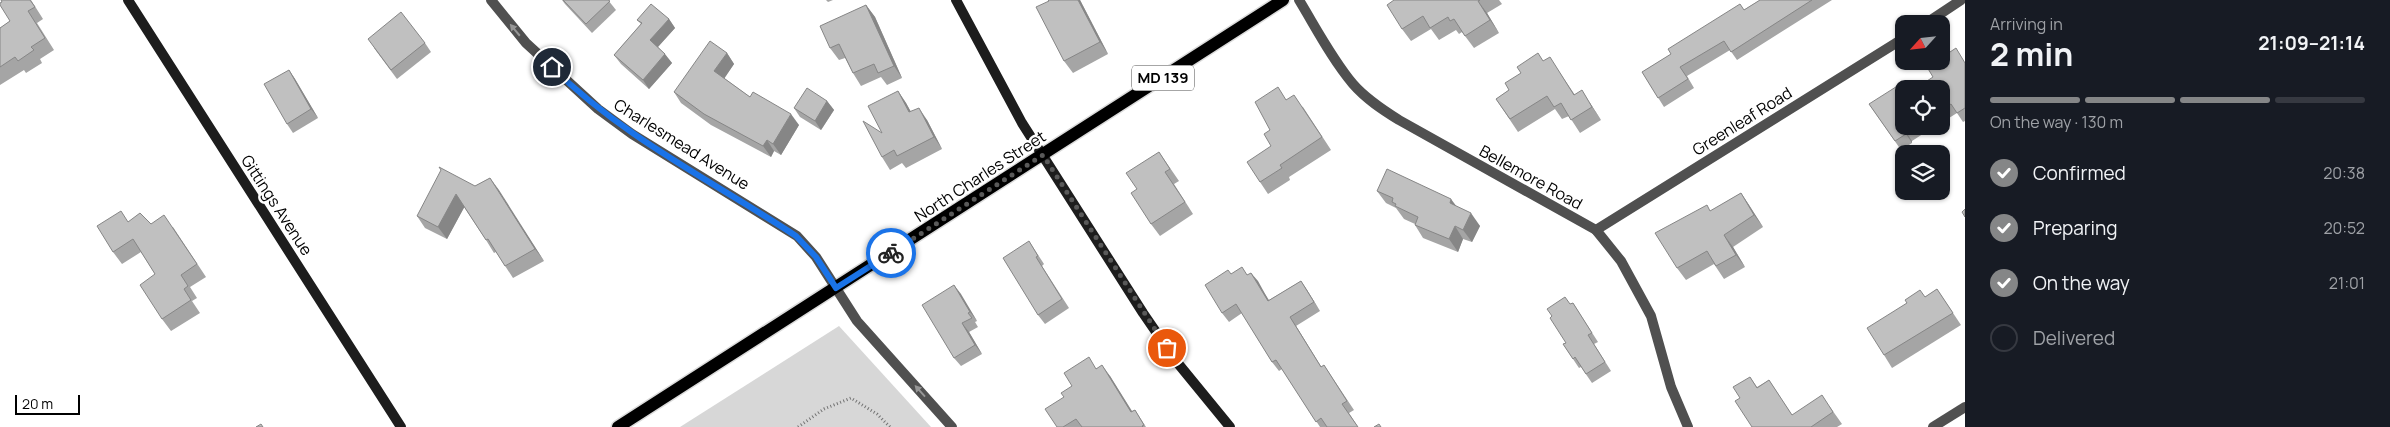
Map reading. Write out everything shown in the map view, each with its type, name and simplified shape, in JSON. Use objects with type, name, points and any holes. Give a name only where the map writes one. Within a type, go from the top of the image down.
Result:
[{"type":"main road","name":"North Charles Street","points":[[618,427],[1283,0]]},
{"type":"street","name":"Gittings Avenue","points":[[128,0],[401,427]]},
{"type":"street","name":"Charlesmead Avenue","points":[[491,0],[526,42],[564,80],[598,109],[632,134],[796,236],[816,257],[857,322],[952,427]]},
{"type":"street","points":[[956,0],[1022,123],[1148,320],[1176,362],[1230,427]]},
{"type":"street","name":"Bellemore Road","points":[[1299,0],[1354,85],[1374,103],[1446,147],[1596,230],[1621,261],[1650,316],[1671,387],[1688,427]]},
{"type":"street","points":[[1938,15],[1961,0]]},
{"type":"street","name":"Greenleaf Road","points":[[1596,230],[1895,44]]},
{"type":"street","points":[[1933,427],[1965,407]]},
{"type":"path","points":[[798,427],[824,409],[851,398],[876,414],[890,427]]},
{"type":"shaded area","points":[[839,326],[931,427],[680,427]]},
{"type":"building","points":[[1,0],[30,0],[35,7],[28,11],[45,38],[31,47],[34,50],[18,61],[15,57],[0,67],[0,28],[10,21],[0,5]]},
{"type":"building","points":[[563,0],[608,0],[610,1],[586,24]]},
{"type":"building","points":[[1048,0],[1078,0],[1100,42],[1064,61],[1036,7]]},
{"type":"building","points":[[1394,0],[1480,0],[1478,1],[1490,20],[1465,36],[1454,19],[1450,21],[1448,17],[1430,28],[1423,16],[1402,29],[1387,5]]},
{"type":"building","points":[[1760,0],[1812,0],[1731,52],[1724,41],[1680,67],[1688,79],[1658,98],[1642,72],[1671,54],[1668,49],[1740,4],[1744,10]]},
{"type":"building","points":[[651,4],[669,19],[650,40],[665,54],[643,80],[614,55],[642,23],[637,20]]},
{"type":"building","points":[[866,5],[894,66],[878,73],[874,64],[853,73],[839,44],[830,48],[820,26]]},
{"type":"building","points":[[401,12],[425,43],[391,70],[368,39]]},
{"type":"building","points":[[710,41],[727,53],[714,71],[750,97],[753,92],[791,114],[773,144],[767,140],[763,146],[704,114],[674,92]]},
{"type":"building","points":[[1956,48],[1965,63],[1965,108],[1957,113],[1950,105],[1950,80],[1928,80],[1933,77],[1929,70],[1950,70],[1950,52]]},
{"type":"building","points":[[1538,53],[1543,61],[1550,57],[1574,95],[1582,90],[1592,107],[1571,120],[1561,103],[1554,107],[1547,96],[1510,119],[1496,99],[1509,90],[1505,83],[1521,73],[1517,67]]},
{"type":"building","points":[[289,70],[311,109],[287,124],[264,84]]},
{"type":"building","points":[[1278,87],[1286,100],[1294,95],[1322,137],[1280,165],[1282,168],[1260,182],[1247,162],[1271,146],[1264,134],[1270,130],[1255,102]]},
{"type":"building","points":[[807,88],[827,101],[815,121],[794,108]]},
{"type":"building","points":[[1895,88],[1895,135],[1904,135],[1895,141],[1869,104]]},
{"type":"building","points":[[898,91],[909,112],[919,108],[934,137],[897,156],[894,150],[882,157],[863,121],[882,133],[868,106]]},
{"type":"building","points":[[1159,152],[1170,169],[1165,172],[1185,202],[1151,224],[1131,193],[1137,189],[1126,173]]},
{"type":"building","points":[[439,167],[475,186],[490,178],[535,249],[505,266],[456,194],[438,227],[417,216],[441,170]]},
{"type":"building","points":[[1387,169],[1451,199],[1450,203],[1471,213],[1463,230],[1455,226],[1449,239],[1415,225],[1418,217],[1395,206],[1396,204],[1392,202],[1393,198],[1377,191]]},
{"type":"building","points":[[1741,193],[1754,215],[1724,235],[1736,255],[1716,266],[1707,251],[1677,268],[1655,233],[1707,205],[1710,211]]},
{"type":"building","points":[[121,211],[128,222],[140,213],[151,224],[164,215],[197,264],[181,275],[188,286],[184,289],[191,300],[162,319],[140,285],[155,274],[133,239],[113,252],[97,226]]},
{"type":"building","points":[[1029,241],[1038,256],[1036,257],[1062,299],[1038,315],[1003,258]]},
{"type":"building","points":[[1242,267],[1247,275],[1251,273],[1268,301],[1301,281],[1314,302],[1290,317],[1321,367],[1324,365],[1347,401],[1342,404],[1358,427],[1327,427],[1321,418],[1316,422],[1276,360],[1272,362],[1236,304],[1222,313],[1205,285],[1228,270],[1231,274]]},
{"type":"building","points":[[954,285],[970,312],[968,313],[972,318],[962,323],[975,345],[954,358],[922,305]]},
{"type":"building","points":[[1937,289],[1953,313],[1884,355],[1867,328],[1907,303],[1905,300],[1920,290],[1925,297]]},
{"type":"building","points":[[1565,297],[1570,304],[1573,303],[1592,333],[1588,335],[1605,362],[1586,374],[1575,357],[1573,359],[1563,344],[1566,343],[1550,318],[1552,316],[1547,309]]},
{"type":"building","points":[[1089,357],[1096,369],[1102,365],[1131,412],[1135,410],[1144,425],[1143,427],[1082,427],[1076,419],[1063,427],[1057,427],[1045,409],[1064,397],[1061,393],[1072,386],[1064,373]]},
{"type":"building","points":[[1750,377],[1757,388],[1769,380],[1792,415],[1822,395],[1833,412],[1811,427],[1752,427],[1735,401],[1740,398],[1733,387]]},
{"type":"way so far","points":[[891,253],[1043,155],[1167,348]]},
{"type":"route","points":[[552,67],[564,80],[598,109],[632,134],[743,201],[796,236],[816,257],[836,288],[891,253]]}]
